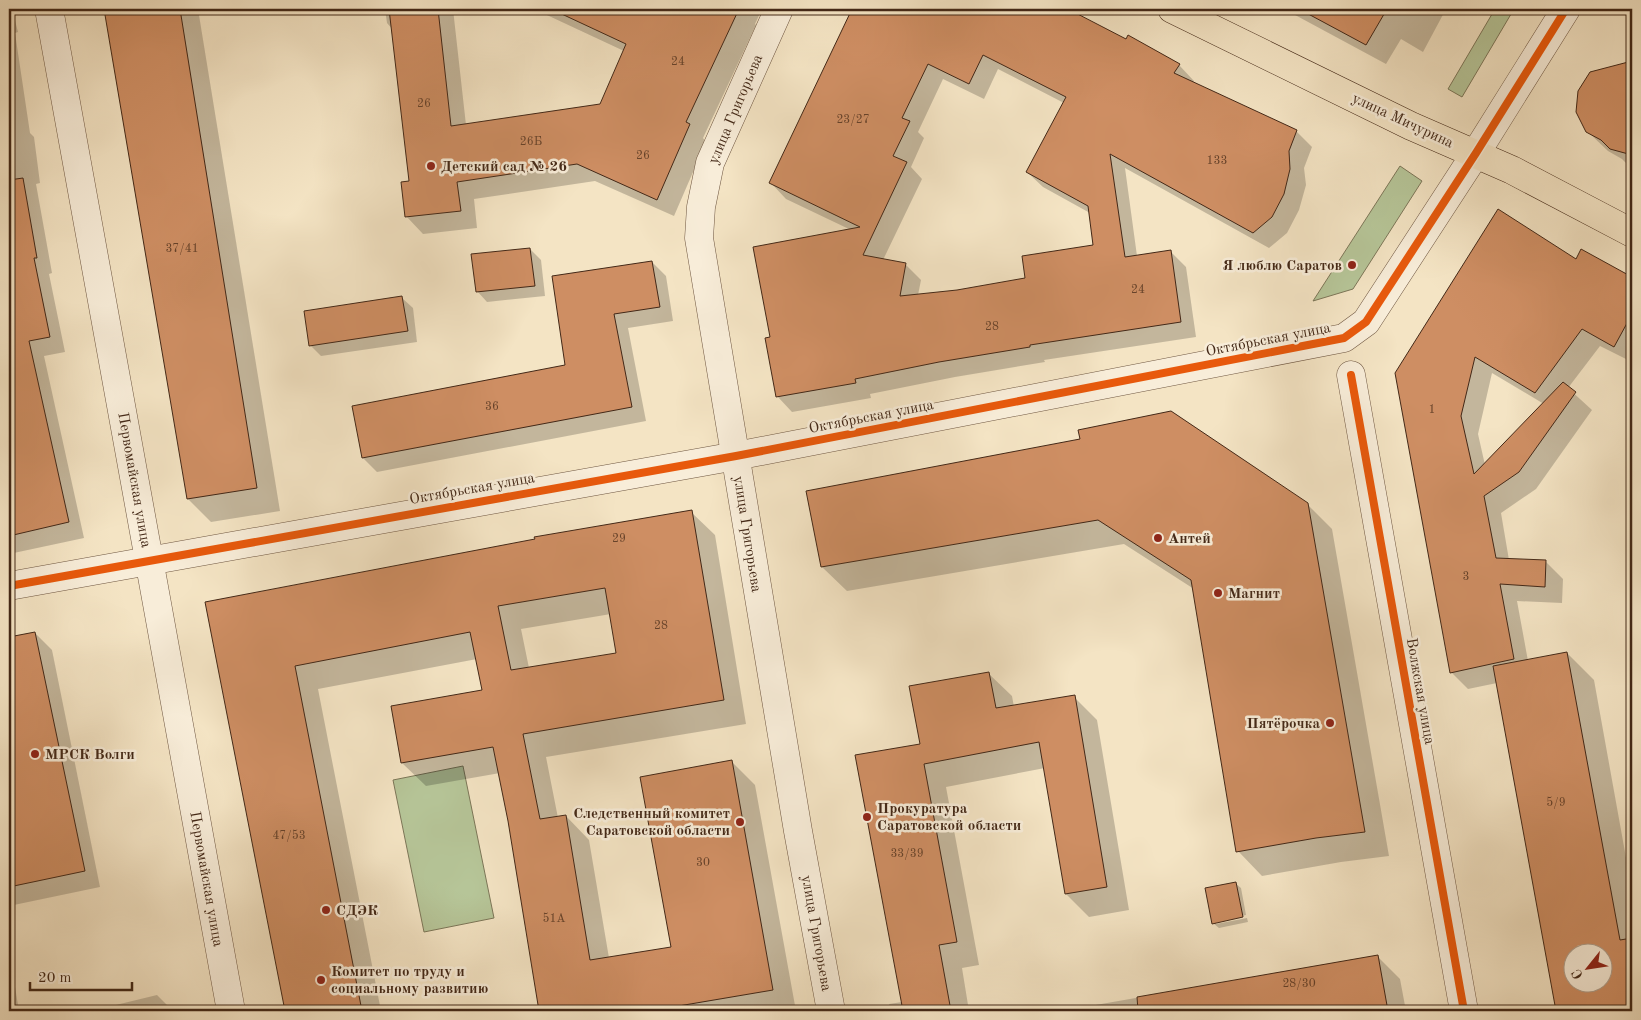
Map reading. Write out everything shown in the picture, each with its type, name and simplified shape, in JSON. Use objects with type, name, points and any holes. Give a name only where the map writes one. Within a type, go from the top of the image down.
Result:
[{"type":"main road","name":"улица Мичурина","points":[[1172,9],[1411,126],[1476,153],[1632,233]]},
{"type":"street","name":"Первомайская улица","points":[[49,9],[231,1011]]},
{"type":"street","name":"улица Григорьева","points":[[779,9],[710,163],[701,207],[699,238],[798,831],[831,1011]]},
{"type":"street","name":"Октябрьская улица","points":[[9,586],[736,456],[1344,338],[1366,322],[1476,153],[1566,9]]},
{"type":"street","name":"Волжская улица","points":[[1351,375],[1464,1011]]},
{"type":"green space","points":[[1495,9],[1514,9],[1462,97],[1448,89]]},
{"type":"green space","points":[[1400,166],[1422,181],[1353,289],[1313,301]]},
{"type":"green space","points":[[463,766],[494,918],[424,932],[393,780]]},
{"type":"building","points":[[104,9],[180,9],[257,488],[187,499]]},
{"type":"building","points":[[389,9],[438,9],[451,126],[600,104],[626,44],[551,9],[739,9],[686,122],[690,124],[657,200],[577,164],[457,182],[461,211],[405,217],[401,182],[409,181]]},
{"type":"building","points":[[852,9],[1068,9],[1126,39],[1128,35],[1180,64],[1174,73],[1297,130],[1289,151],[1290,169],[1284,194],[1272,217],[1253,233],[1110,154],[1125,257],[1171,250],[1181,322],[1030,345],[1030,347],[939,362],[855,379],[856,383],[776,397],[765,338],[770,337],[753,247],[860,227],[769,183]],"holes":[[[983,55],[1066,97],[1026,172],[1088,206],[1093,245],[1022,256],[1025,278],[957,290],[900,296],[906,263],[863,255],[907,162],[893,156],[910,121],[902,118],[928,64],[969,84]]]},
{"type":"building","points":[[1299,9],[1387,9],[1366,45]]},
{"type":"building","points":[[1632,61],[1632,155],[1610,149],[1601,140],[1586,132],[1576,112],[1578,91],[1590,72]]},
{"type":"building","points":[[23,178],[37,258],[34,258],[50,337],[29,341],[69,522],[9,536],[9,180]]},
{"type":"building","points":[[1498,209],[1576,259],[1581,249],[1632,277],[1632,314],[1614,347],[1582,329],[1535,393],[1475,357],[1461,416],[1474,474],[1563,382],[1576,392],[1519,472],[1484,496],[1496,558],[1546,560],[1545,587],[1500,584],[1514,659],[1450,673],[1395,373]]},
{"type":"building","points":[[530,248],[535,286],[476,292],[471,254]]},
{"type":"building","points":[[652,261],[660,307],[614,314],[632,407],[362,458],[352,406],[565,365],[552,276]]},
{"type":"building","points":[[402,296],[408,331],[309,346],[304,311]]},
{"type":"building","points":[[1171,411],[1308,503],[1365,832],[1316,838],[1236,852],[1191,580],[1098,520],[821,567],[806,491],[1080,439],[1078,430]]},
{"type":"building","points":[[692,510],[724,700],[523,734],[540,819],[566,815],[590,960],[671,947],[640,777],[732,760],[773,990],[649,1011],[539,1011],[508,821],[493,747],[401,763],[391,706],[482,690],[470,632],[295,666],[362,1011],[285,1011],[205,602],[535,539],[534,537]],"holes":[[[605,588],[616,653],[511,670],[498,606]]]},
{"type":"building","name":"МРСК Волги","points":[[35,632],[85,871],[9,887],[9,637]]},
{"type":"building","points":[[1567,652],[1620,940],[1632,938],[1632,1011],[1556,1011],[1493,666]]},
{"type":"building","points":[[989,672],[996,708],[1075,695],[1107,887],[1065,894],[1039,742],[924,764],[957,942],[939,945],[951,1011],[903,1011],[855,755],[920,744],[909,686]]},
{"type":"building","points":[[1236,882],[1243,917],[1212,924],[1205,888]]},
{"type":"building","points":[[1378,955],[1388,1011],[1138,1011],[1137,997]]},
{"type":"cycle path","points":[[9,586],[736,456],[1344,338],[1366,322],[1476,153],[1566,9]]},
{"type":"cycle path","points":[[1351,375],[1464,1011]]},
{"type":"place","name":"Детский сад № 26","points":[[431,166]]},
{"type":"place","name":"Я люблю Саратов","points":[[1352,265]]},
{"type":"place","name":"Антей","points":[[1158,538]]},
{"type":"place","name":"Магнит","points":[[1218,593]]},
{"type":"place","name":"Пятёрочка","points":[[1330,723]]},
{"type":"place","name":"МРСК Волги","points":[[35,754]]},
{"type":"place","name":"Прокуратура Саратовской области","points":[[867,817]]},
{"type":"place","name":"Следственный комитет Саратовской области","points":[[740,822]]},
{"type":"place","name":"СДЭК","points":[[326,910]]},
{"type":"place","name":"Комитет по труду и социальному развитию","points":[[321,980]]}]
